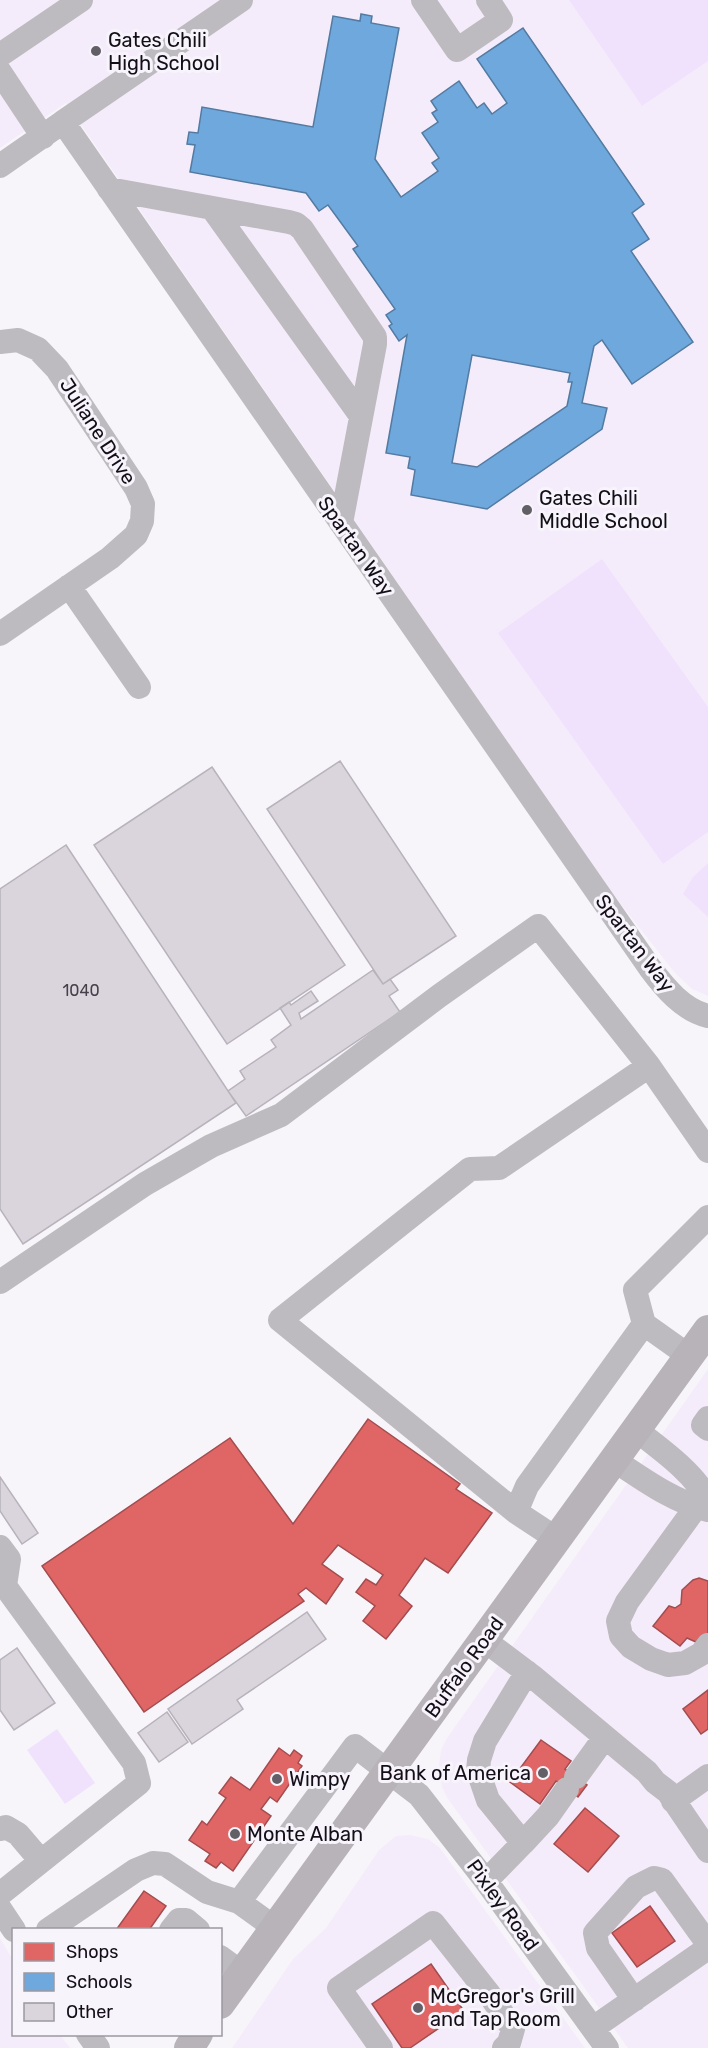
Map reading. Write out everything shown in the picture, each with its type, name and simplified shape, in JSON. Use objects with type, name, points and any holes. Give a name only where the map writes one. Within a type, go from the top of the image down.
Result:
[{"type":"main road","name":"Buffalo Road","points":[[222,1997],[231,1966],[275,1928],[708,1330]]},
{"type":"street","points":[[0,55],[81,0]]},
{"type":"street","points":[[0,166],[241,0]]},
{"type":"street","points":[[423,0],[457,50],[501,21],[488,0]]},
{"type":"street","points":[[0,72],[43,136]]},
{"type":"street","name":"Spartan Way","points":[[63,122],[650,968],[672,994],[692,1009],[708,1016]]},
{"type":"street","points":[[109,189],[289,222],[302,229],[375,337],[341,523]]},
{"type":"street","points":[[212,208],[361,416]]},
{"type":"street","name":"Juliane Drive","points":[[0,342],[18,340],[38,349],[57,369],[136,488],[143,504],[142,521],[136,535],[110,558],[0,634]]},
{"type":"street","points":[[69,586],[139,687]]},
{"type":"street","points":[[0,1282],[145,1184],[212,1146],[281,1115],[439,996],[538,926],[649,1065],[708,1151]]},
{"type":"street","points":[[556,1539],[516,1512],[280,1320],[470,1169],[499,1167],[649,1065]]},
{"type":"street","points":[[689,1356],[644,1324],[635,1290],[708,1217]]},
{"type":"street","points":[[516,1512],[527,1486],[644,1324]]},
{"type":"street","points":[[708,1418],[703,1425],[708,1429]]},
{"type":"street","points":[[636,1430],[689,1476],[705,1494],[704,1506],[627,1602],[618,1621],[621,1636],[631,1647],[651,1659],[668,1665],[685,1662],[701,1654],[708,1645]]},
{"type":"street","points":[[614,1460],[652,1484],[704,1506]]},
{"type":"street","points":[[0,1547],[9,1559],[4,1586],[134,1762],[139,1783],[0,1894]]},
{"type":"street","points":[[484,1640],[527,1672],[647,1772],[668,1792],[708,1851]]},
{"type":"street","points":[[522,1843],[488,1800],[478,1771],[485,1741],[527,1672]]},
{"type":"street","points":[[486,1881],[548,1816],[605,1737]]},
{"type":"street","name":"Pixley Road","points":[[239,1902],[355,1746],[419,1795],[486,1881],[607,2048]]},
{"type":"street","points":[[673,1801],[708,1776]]},
{"type":"street","points":[[0,1829],[6,1827],[18,1834],[41,1861]]},
{"type":"street","points":[[49,1928],[136,1870],[153,1863],[165,1864],[207,1892],[239,1902],[275,1928]]},
{"type":"street","points":[[593,2028],[634,2000],[708,1946],[665,1882],[654,1878],[636,1887],[595,1933],[598,1948],[634,2000]]},
{"type":"street","points":[[0,1909],[13,1928]]},
{"type":"street","points":[[172,1928],[178,1920],[186,1920],[197,1928]]},
{"type":"street","points":[[381,2048],[339,1988],[433,1923],[489,1994],[513,2029],[509,2043],[504,2048]]},
{"type":"shaded area","name":"Gates Chili Middle School","points":[[0,0],[708,0],[708,996],[692,989],[675,973],[612,893],[66,103],[0,148]]},
{"type":"shaded area","points":[[569,0],[708,0],[708,61],[642,106]]},
{"type":"shaded area","points":[[602,559],[708,707],[708,832],[663,864],[498,633]]},
{"type":"shaded area","points":[[708,863],[708,917],[683,894],[693,877]]},
{"type":"shaded area","points":[[708,1369],[708,2048],[628,2048],[448,1799],[442,1787],[439,1764],[441,1750],[447,1738]]},
{"type":"shaded area","points":[[57,1729],[95,1783],[65,1804],[27,1750]]},
{"type":"shaded area","points":[[410,1835],[428,1839],[440,1848],[585,2048],[232,2048],[293,1959],[326,1928],[379,1850],[396,1836]]},
{"type":"shaded area","points":[[0,1938],[12,1958],[12,2036],[61,2036],[70,2048],[0,2048]]},
{"type":"building: Shops","points":[[368,1419],[460,1484],[456,1489],[492,1513],[448,1573],[425,1558],[399,1595],[412,1606],[386,1639],[363,1621],[375,1606],[356,1592],[366,1579],[376,1585],[383,1575],[338,1545],[322,1564],[343,1579],[326,1604],[306,1588],[298,1594],[304,1601],[144,1712],[42,1566],[230,1438],[293,1524]]},
{"type":"building: Shops","points":[[699,1578],[708,1581],[708,1636],[707,1638],[701,1636],[696,1642],[687,1638],[680,1646],[653,1626],[669,1606],[675,1608],[681,1604],[682,1590],[693,1580]]},
{"type":"building: Shops","points":[[708,1690],[708,1729],[701,1734],[683,1709]]},
{"type":"building: Shops","name":"Bank of America","points":[[541,1740],[571,1761],[565,1769],[587,1785],[578,1797],[556,1781],[540,1804],[510,1782]]},
{"type":"building: Shops","points":[[279,1748],[290,1756],[294,1750],[302,1756],[298,1763],[302,1766],[277,1802],[270,1797],[261,1809],[271,1816],[233,1871],[221,1862],[216,1868],[205,1861],[210,1854],[189,1840],[202,1821],[207,1825],[226,1798],[219,1793],[231,1777],[250,1790]]},
{"type":"building: Shops","points":[[585,1808],[619,1836],[588,1872],[554,1844]]},
{"type":"building: Shops","points":[[144,1891],[166,1906],[150,1928],[117,1928]]},
{"type":"building: Shops","points":[[650,1906],[675,1941],[637,1967],[612,1933]]},
{"type":"building: Shops","name":"McGregor's Grill and Tap Room","points":[[431,1964],[464,2011],[410,2048],[402,2048],[372,2004]]},
{"type":"building: Schools","name":"Gates Chili Middle School","points":[[361,14],[372,16],[371,23],[399,28],[375,159],[401,197],[438,171],[432,163],[439,158],[422,133],[438,122],[432,113],[437,110],[431,101],[459,81],[477,108],[484,103],[492,114],[507,103],[477,59],[523,28],[644,204],[632,213],[649,239],[631,251],[693,342],[632,384],[602,340],[594,346],[582,403],[607,408],[602,429],[487,509],[411,495],[415,470],[408,468],[410,457],[386,453],[407,335],[399,341],[389,326],[392,324],[386,315],[395,309],[353,249],[358,246],[328,205],[319,211],[306,193],[190,172],[195,145],[187,144],[189,132],[198,133],[202,107],[313,127],[333,16],[360,21]],"holes":[[[472,355],[570,373],[568,382],[572,382],[567,406],[477,467],[452,463]]]},
{"type":"building: Other","points":[[340,761],[456,936],[383,984],[267,809]]},
{"type":"building: Other","points":[[212,767],[345,965],[227,1044],[94,845]]},
{"type":"building: Other","points":[[66,845],[236,1103],[23,1244],[0,1209],[0,889]]},
{"type":"building: Other","points":[[373,970],[383,984],[390,979],[398,990],[389,996],[400,1012],[246,1116],[228,1091],[245,1079],[240,1071],[276,1047],[271,1040],[291,1025],[280,1008],[289,1002],[291,1005],[311,991],[318,1001],[299,1013],[301,1019]]},
{"type":"building: Other","points":[[0,1477],[38,1533],[22,1544],[0,1511]]},
{"type":"building: Other","points":[[307,1612],[326,1639],[237,1700],[243,1709],[192,1744],[168,1709]]},
{"type":"building: Other","points":[[17,1648],[55,1703],[14,1730],[0,1710],[0,1660]]},
{"type":"building: Other","points":[[167,1712],[188,1742],[159,1762],[138,1733]]},
{"type":"place","name":"Gates Chili High School","points":[[96,51]]},
{"type":"place","name":"Gates Chili Middle School","points":[[527,510]]},
{"type":"place","name":"Bank of America","points":[[543,1773]]},
{"type":"place","name":"Wimpy","points":[[277,1779]]},
{"type":"place","name":"Monte Alban","points":[[235,1834]]},
{"type":"place","name":"McGregor's Grill and Tap Room","points":[[418,2008]]}]
